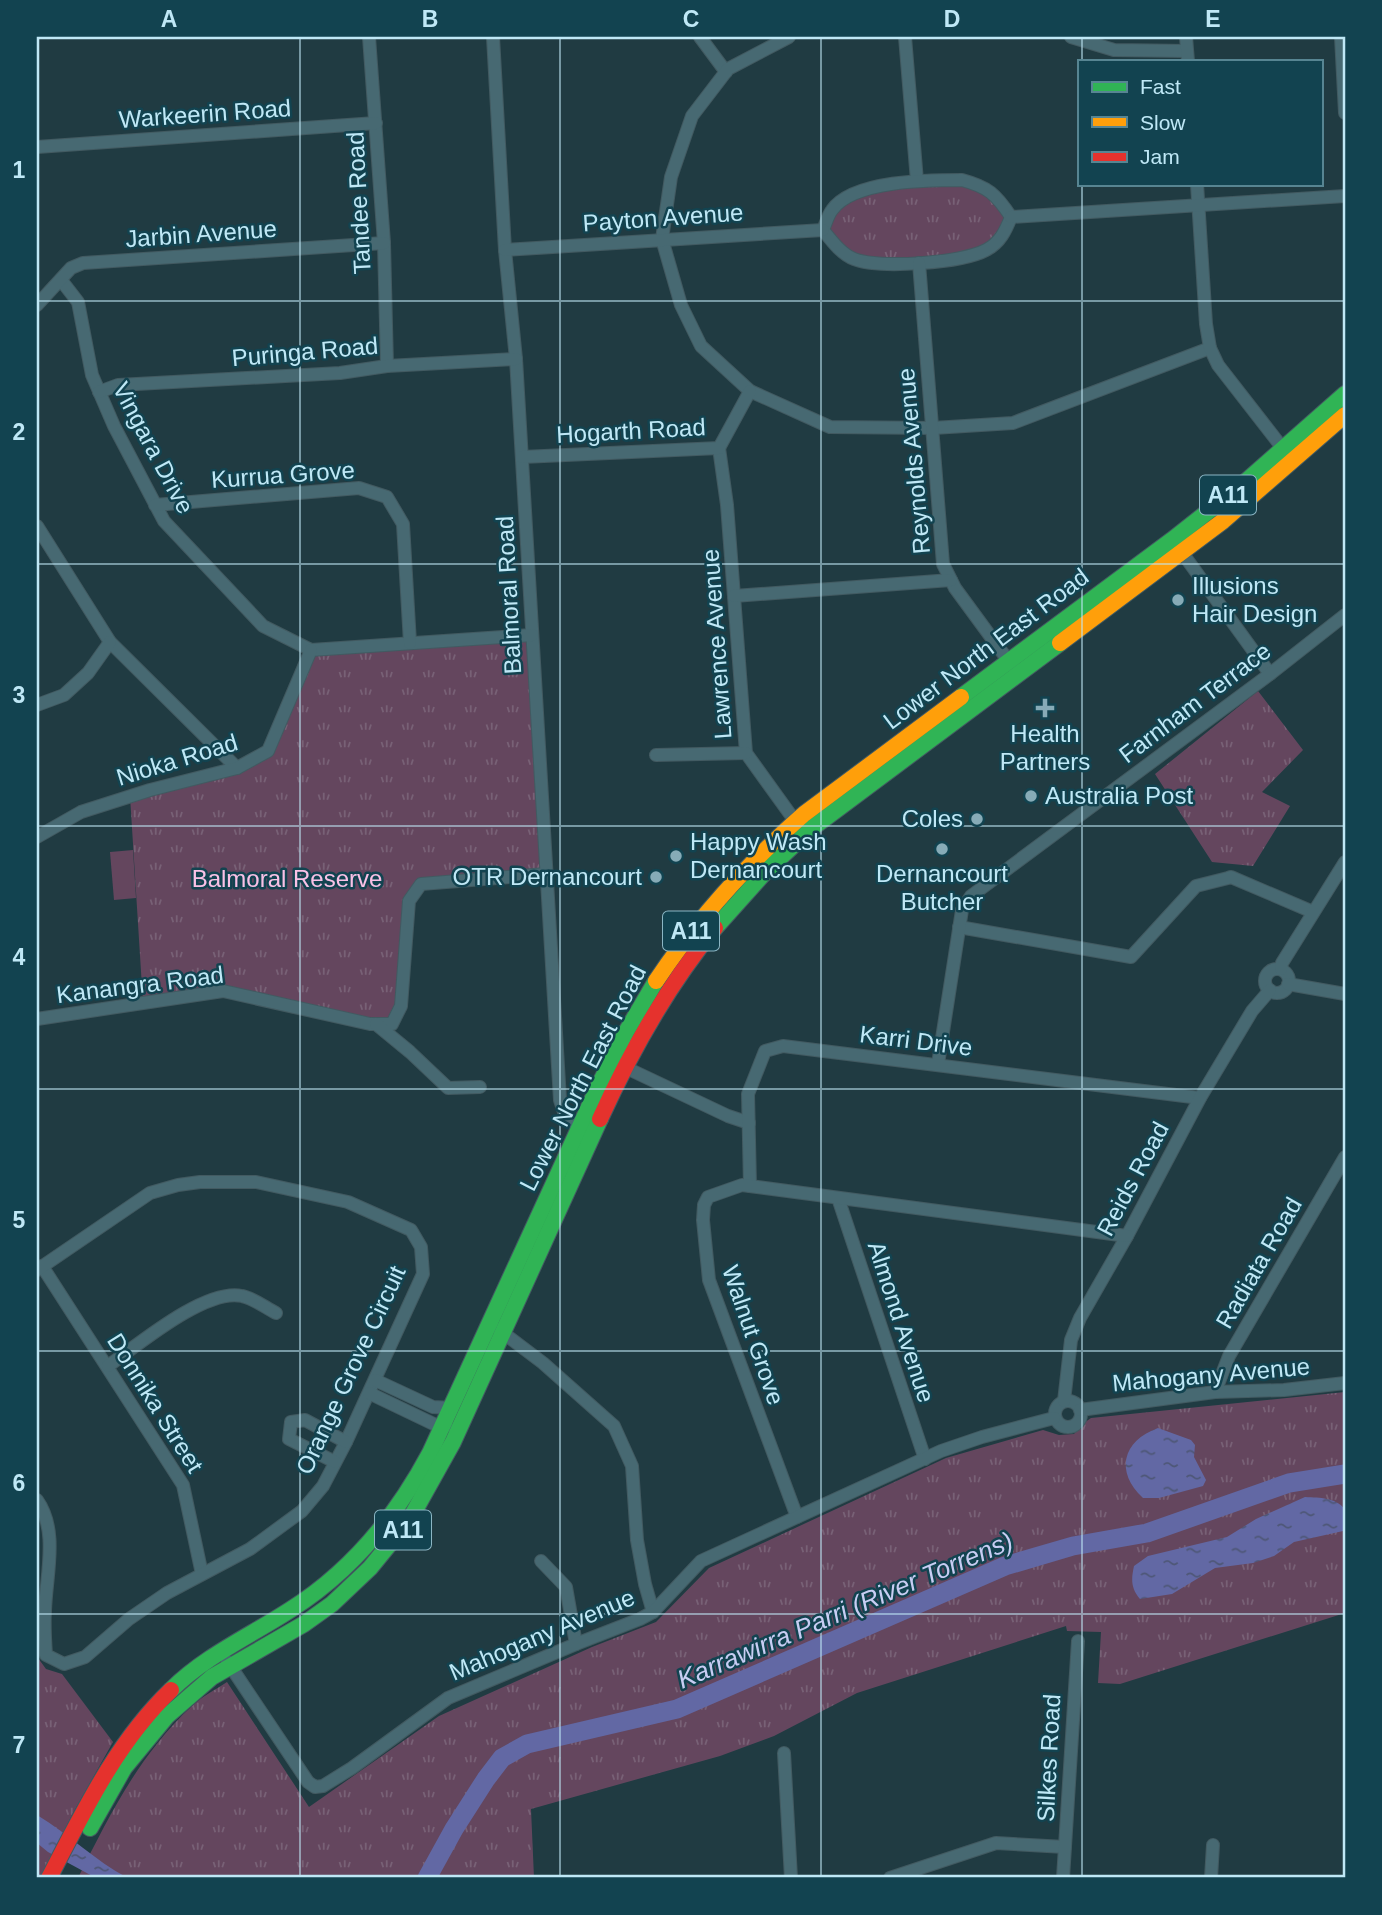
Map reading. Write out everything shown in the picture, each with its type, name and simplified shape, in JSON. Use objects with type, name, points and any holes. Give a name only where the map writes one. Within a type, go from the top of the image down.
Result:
[{"type":"main road","name":"Lower North East Road","points":[[1288,455],[1345,394]]},
{"type":"main road","name":"Lower North East Road","points":[[619,1064],[683,968],[729,910],[765,871],[834,811],[1018,674],[1288,455],[1345,415]]},
{"type":"main road","name":"Lower North East Road","points":[[55,1877],[91,1810],[106,1768],[144,1716],[177,1684],[221,1652],[311,1597],[363,1553],[409,1493],[495,1328],[619,1064],[650,990],[690,932],[740,873],[795,821],[1008,660],[1177,546]]},
{"type":"main road","name":"Lower North East Road","points":[[91,1810],[159,1723],[190,1694],[230,1666],[312,1618],[376,1563],[402,1532],[427,1494],[461,1423],[495,1328]]},
{"type":"street","name":"Tandee Road","points":[[369,37],[384,243],[387,366]]},
{"type":"street","name":"Balmoral Road","points":[[492,37],[505,250],[516,359],[560,1100],[565,1115],[585,1133]]},
{"type":"street","points":[[700,37],[726,72]]},
{"type":"street","points":[[789,37],[726,72],[692,116],[671,177],[662,239],[681,305],[701,346],[750,391],[830,427],[933,428],[1013,423],[1210,348]]},
{"type":"street","points":[[905,37],[917,181]]},
{"type":"street","points":[[1071,37],[1114,50],[1188,56],[1186,37]]},
{"type":"street","points":[[1341,37],[1345,113]]},
{"type":"street","name":"Warkeerin Road","points":[[37,147],[376,123]]},
{"type":"street","points":[[962,180],[982,186],[999,198],[1011,216],[1004,235],[988,249],[967,258],[919,263],[873,263],[852,259],[822,230],[833,208],[849,196],[917,181],[962,180]]},
{"type":"street","points":[[1197,186],[1210,348],[1218,365],[1288,455]]},
{"type":"street","points":[[1011,216],[1345,196]]},
{"type":"street","name":"Payton Avenue","points":[[505,250],[822,230]]},
{"type":"street","name":"Jarbin Avenue","points":[[37,305],[71,268],[83,263],[384,243]]},
{"type":"street","name":"Reynolds Avenue","points":[[919,263],[943,564],[951,580],[1018,674]]},
{"type":"street","name":"Vingara Drive","points":[[61,280],[78,302],[92,375],[99,392],[163,521],[263,626],[311,650]]},
{"type":"street","name":"Puringa Road","points":[[99,392],[118,385],[340,373],[387,366],[516,359]]},
{"type":"street","name":"Hogarth Road","points":[[522,457],[719,448],[750,391]]},
{"type":"street","name":"Lawrence Avenue","points":[[719,448],[727,505],[746,753],[795,821]]},
{"type":"street","name":"Kurrua Grove","points":[[155,506],[359,488],[387,497],[403,524],[410,643]]},
{"type":"street","points":[[37,526],[110,642],[237,768]]},
{"type":"street","points":[[1177,546],[1270,674]]},
{"type":"street","points":[[734,596],[951,580]]},
{"type":"street","name":"Farnham Terrace","points":[[937,1064],[962,910],[971,896],[1270,674],[1345,615]]},
{"type":"street","points":[[311,650],[532,635]]},
{"type":"street","points":[[37,705],[64,695],[88,673],[110,642]]},
{"type":"street","name":"Nioka Road","points":[[37,837],[81,812],[150,790],[237,768],[268,751],[311,650]]},
{"type":"street","points":[[656,755],[746,753]]},
{"type":"street","points":[[1281,969],[1282,963],[1345,862]]},
{"type":"street","points":[[376,1024],[392,1024],[401,1006],[409,901],[421,884],[546,874]]},
{"type":"street","points":[[959,927],[1130,957],[1196,886],[1231,877],[1313,912]]},
{"type":"street","points":[[1289,985],[1287,974],[1281,969],[1273,969],[1267,973],[1265,984],[1270,990],[1280,992],[1289,985],[1345,993]]},
{"type":"street","name":"Reids Road","points":[[1064,1401],[1071,1340],[1080,1318],[1200,1098],[1252,1011],[1270,990]]},
{"type":"street","name":"Kanangra Road","points":[[37,1019],[223,991],[376,1024]]},
{"type":"street","points":[[376,1024],[448,1088],[480,1087]]},
{"type":"street","name":"Karri Drive","points":[[746,1186],[748,1094],[765,1051],[783,1046],[1200,1098]]},
{"type":"street","points":[[619,1064],[728,1116],[749,1123]]},
{"type":"street","name":"Radiata Road","points":[[1215,1392],[1229,1356],[1345,1157]]},
{"type":"street","name":"Orange Grove Circuit","points":[[37,1500],[44,1510],[50,1548],[45,1613],[46,1655],[64,1664],[85,1657],[129,1619],[167,1593],[250,1549],[302,1511],[323,1486],[346,1443],[423,1274],[421,1247],[411,1230],[348,1202],[256,1182],[201,1182],[178,1185],[150,1194],[39,1268]]},
{"type":"street","points":[[746,1186],[1126,1236]]},
{"type":"street","name":"Walnut Grove","points":[[746,1186],[708,1197],[704,1205],[706,1268],[715,1301],[797,1517]]},
{"type":"street","name":"Almond Avenue","points":[[838,1198],[925,1459]]},
{"type":"street","name":"Donnika Street","points":[[39,1268],[108,1366],[183,1485],[202,1574]]},
{"type":"street","points":[[108,1366],[186,1310],[211,1299],[241,1295],[276,1313]]},
{"type":"street","points":[[495,1328],[543,1363],[614,1426],[632,1466],[637,1540],[653,1612]]},
{"type":"street","points":[[375,1380],[432,1407],[451,1408]]},
{"type":"street","name":"Mahogany Avenue","points":[[1080,1410],[1215,1392],[1284,1391],[1345,1383]]},
{"type":"street","points":[[369,1393],[442,1427],[461,1423]]},
{"type":"street","points":[[1064,1401],[1072,1401],[1080,1410],[1078,1422],[1070,1426],[1062,1426],[1054,1418],[1055,1408],[1064,1401]]},
{"type":"street","name":"Mahogany Avenue","points":[[221,1652],[308,1782],[315,1787],[323,1786],[448,1698],[653,1612],[701,1560],[925,1459],[982,1437],[1054,1418]]},
{"type":"street","points":[[335,1462],[289,1439],[291,1422],[305,1420],[346,1443]]},
{"type":"street","points":[[541,1561],[566,1587],[576,1644]]},
{"type":"street","name":"Silkes Road","points":[[1063,1878],[1077,1641]]},
{"type":"street","points":[[784,1753],[792,1878]]},
{"type":"street","points":[[890,1878],[996,1843],[1065,1847]]},
{"type":"street","points":[[1211,1878],[1213,1845]]},
{"type":"green space","points":[[917,181],[982,186],[1011,217],[1004,235],[967,258],[852,259],[823,230],[849,196]]},
{"type":"green space","name":"Balmoral Reserve","points":[[532,635],[546,874],[421,884],[409,901],[401,1006],[392,1024],[223,991],[143,1003],[130,796],[268,751],[311,650]]},
{"type":"green space","points":[[1258,691],[1303,750],[1262,792],[1290,806],[1253,866],[1212,862],[1155,774]]},
{"type":"green space","points":[[133,850],[136,898],[114,900],[110,852]]},
{"type":"green space","points":[[1345,1392],[1345,1613],[1120,1684],[1098,1683],[1101,1632],[1067,1631],[1066,1626],[857,1693],[774,1736],[720,1756],[531,1809],[534,1878],[78,1878],[114,1809],[156,1745],[195,1703],[227,1682],[309,1807],[439,1716],[592,1647],[656,1622],[709,1568],[946,1458],[1043,1430],[1059,1435],[1074,1434],[1091,1418]]},
{"type":"green space","points":[[37,1612],[38,1658],[46,1669],[62,1674],[113,1742],[40,1878],[37,1878]]},
{"type":"water","points":[[1158,1428],[1191,1440],[1195,1445],[1194,1457],[1206,1480],[1203,1486],[1159,1498],[1143,1498],[1134,1488],[1128,1478],[1126,1458],[1137,1441]]},
{"type":"water","points":[[1305,1497],[1327,1499],[1341,1505],[1345,1509],[1343,1531],[1294,1542],[1274,1556],[1253,1563],[1215,1568],[1172,1594],[1140,1599],[1135,1591],[1132,1580],[1134,1566],[1148,1556],[1227,1537],[1256,1519]]},
{"type":"water","points":[[37,1815],[104,1864],[128,1878],[96,1878],[48,1852],[37,1843]]},
{"type":"waterway","name":"Karrawirra Parri (River Torrens)","points":[[427,1878],[486,1779],[502,1758],[527,1744],[677,1709],[1005,1566],[1073,1546],[1147,1533],[1289,1483],[1345,1474]]},
{"type":"traffic: fast","points":[[961,697],[1243,484],[1345,394]]},
{"type":"traffic: fast","points":[[715,928],[766,871],[812,828],[1060,643]]},
{"type":"traffic: fast","points":[[171,1690],[198,1667],[312,1595],[353,1560],[387,1521],[430,1453],[598,1087],[656,981]]},
{"type":"traffic: fast","points":[[90,1828],[124,1768],[167,1716],[212,1677],[304,1624],[332,1604],[370,1568],[410,1519],[453,1442],[600,1119]]},
{"type":"traffic: slow","points":[[1060,643],[1223,521],[1345,415]]},
{"type":"traffic: slow","points":[[656,981],[706,914],[743,872],[783,833],[804,814],[961,697]]},
{"type":"traffic: jam","points":[[600,1119],[651,1020],[681,973],[715,928]]},
{"type":"traffic: jam","points":[[49,1878],[88,1803],[117,1755],[171,1690]]},
{"type":"place","name":"Illusions Hair Design","points":[[1178,600]]},
{"type":"place","name":"Health Partners","points":[[1045,708]]},
{"type":"place","name":"Australia Post","points":[[1031,796]]},
{"type":"place","name":"Coles","points":[[977,819]]},
{"type":"place","name":"Dernancourt Butcher","points":[[942,849]]},
{"type":"place","name":"Happy Wash Dernancourt","points":[[676,856]]},
{"type":"place","name":"OTR Dernancourt","points":[[656,877]]}]
